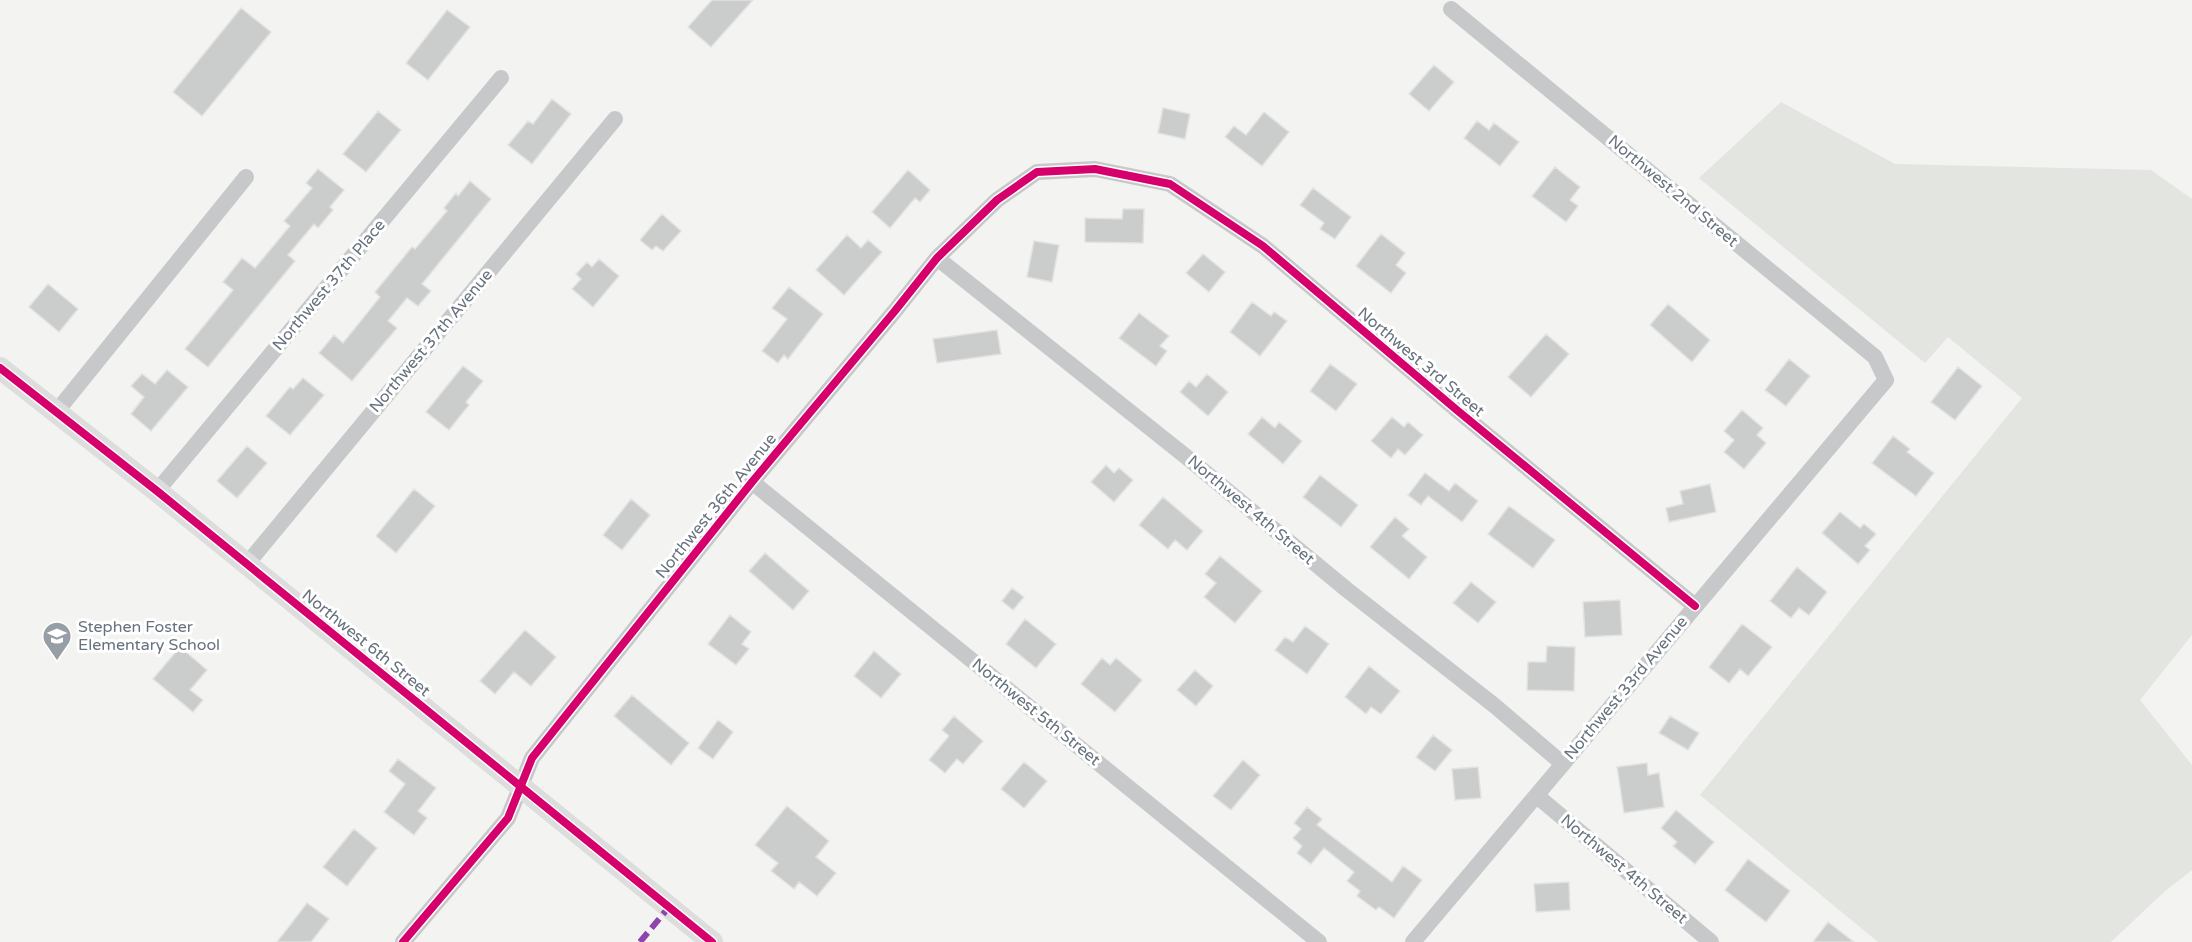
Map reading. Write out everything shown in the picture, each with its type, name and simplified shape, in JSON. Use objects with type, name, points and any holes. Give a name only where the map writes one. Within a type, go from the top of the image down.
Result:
[{"type":"main road","name":"Northwest 6th Street","points":[[0,368],[157,491],[712,942]]},
{"type":"street","name":"Northwest 2nd Street","points":[[1451,9],[1875,357],[1886,380]]},
{"type":"street","name":"Northwest 37th Place","points":[[157,491],[501,78]]},
{"type":"street","name":"Northwest 37th Avenue","points":[[247,564],[615,119]]},
{"type":"street","name":"Northwest 36th Avenue","points":[[403,942],[508,818],[532,758],[752,482],[937,258],[997,200],[1037,172],[1095,169],[1112,173]]},
{"type":"street","name":"Northwest 3rd Street","points":[[1112,173],[1170,184],[1263,246],[1458,411],[1695,606]]},
{"type":"street","points":[[57,411],[246,177]]},
{"type":"street","name":"Northwest 4th Street","points":[[937,258],[1189,459],[1346,589],[1495,706],[1563,764]]},
{"type":"street","name":"Northwest 33rd Avenue","points":[[1413,942],[1886,380]]},
{"type":"street","name":"Northwest 5th Street","points":[[752,482],[1319,942]]},
{"type":"street","name":"Northwest 4th Street","points":[[1537,796],[1711,942]]},
{"type":"shaded area","points":[[1781,102],[1895,164],[2151,170],[2192,199],[2192,635],[2140,700],[2192,765],[2192,870],[2164,892],[2111,942],[1878,942],[1700,795],[2022,398],[1948,337],[1925,363],[1699,178]]},
{"type":"building","points":[[712,0],[753,0],[711,47],[688,27]]},
{"type":"building","points":[[241,8],[271,32],[202,116],[173,92]]},
{"type":"building","points":[[447,10],[470,27],[428,80],[406,63]]},
{"type":"building","points":[[1434,65],[1454,82],[1429,111],[1409,94]]},
{"type":"building","points":[[552,99],[571,114],[532,164],[508,145],[528,121],[533,124]]},
{"type":"building","points":[[1163,108],[1190,114],[1185,139],[1158,133]]},
{"type":"building","points":[[378,111],[401,130],[366,172],[343,154]]},
{"type":"building","points":[[1264,112],[1289,132],[1262,166],[1225,137],[1234,126],[1246,135]]},
{"type":"building","points":[[1477,121],[1489,130],[1494,123],[1519,142],[1500,166],[1464,138]]},
{"type":"building","points":[[1555,167],[1580,187],[1570,200],[1578,206],[1566,222],[1532,196]]},
{"type":"building","points":[[318,169],[344,190],[330,207],[333,210],[318,228],[314,224],[288,255],[295,261],[208,367],[185,349],[233,290],[223,282],[242,258],[255,268],[290,226],[284,221],[312,188],[306,183]]},
{"type":"building","points":[[908,170],[930,190],[920,202],[915,198],[890,228],[872,212]]},
{"type":"building","points":[[470,181],[491,199],[422,284],[431,291],[418,306],[407,298],[388,321],[397,328],[352,381],[319,353],[334,335],[343,343],[380,297],[375,292],[412,247],[415,249],[447,211],[444,208],[456,193],[458,196]]},
{"type":"building","points":[[1313,188],[1351,217],[1335,239],[1320,229],[1324,223],[1300,205]]},
{"type":"building","points":[[1123,209],[1144,209],[1143,243],[1085,242],[1085,218],[1122,219]]},
{"type":"building","points":[[662,214],[681,231],[663,251],[656,246],[652,250],[640,240]]},
{"type":"building","points":[[1381,234],[1405,253],[1396,265],[1406,273],[1391,293],[1356,266]]},
{"type":"building","points":[[847,235],[861,248],[868,240],[882,252],[844,295],[816,270]]},
{"type":"building","points":[[1034,241],[1059,245],[1052,282],[1027,277]]},
{"type":"building","points":[[1203,254],[1225,272],[1209,292],[1186,273]]},
{"type":"building","points":[[599,259],[619,276],[593,307],[572,289],[581,279],[576,274],[587,262],[592,267]]},
{"type":"building","points":[[48,284],[78,309],[59,332],[29,307]]},
{"type":"building","points":[[789,287],[823,314],[788,359],[784,355],[778,363],[762,351],[787,319],[772,308]]},
{"type":"building","points":[[1252,302],[1271,316],[1274,312],[1287,321],[1260,356],[1230,332]]},
{"type":"building","points":[[1668,304],[1710,340],[1692,362],[1650,325]]},
{"type":"building","points":[[1139,313],[1169,336],[1160,346],[1167,351],[1156,366],[1119,338]]},
{"type":"building","points":[[997,330],[1001,354],[937,363],[933,339]]},
{"type":"building","points":[[1546,334],[1569,354],[1531,397],[1508,377]]},
{"type":"building","points":[[1789,359],[1810,376],[1786,406],[1765,390]]},
{"type":"building","points":[[1330,364],[1357,384],[1336,411],[1310,391]]},
{"type":"building","points":[[463,366],[483,381],[466,402],[469,405],[449,430],[426,412]]},
{"type":"building","points":[[1958,367],[1982,386],[1955,420],[1931,402]]},
{"type":"building","points":[[167,370],[188,387],[151,431],[131,414],[144,397],[131,386],[142,374],[155,384]]},
{"type":"building","points":[[1207,374],[1228,392],[1208,416],[1180,392],[1189,381],[1196,387]]},
{"type":"building","points":[[303,378],[324,395],[290,435],[266,416],[290,387],[293,389]]},
{"type":"building","points":[[1742,410],[1763,428],[1757,435],[1766,443],[1744,469],[1724,452],[1734,440],[1724,431]]},
{"type":"building","points":[[1262,417],[1275,428],[1279,422],[1302,441],[1283,464],[1248,434]]},
{"type":"building","points":[[1392,417],[1404,427],[1408,422],[1423,435],[1405,455],[1398,449],[1391,458],[1371,441]]},
{"type":"building","points":[[1893,436],[1910,449],[1907,452],[1934,473],[1916,496],[1872,463]]},
{"type":"building","points":[[247,446],[267,463],[237,498],[217,481]]},
{"type":"building","points":[[1106,465],[1114,473],[1119,468],[1133,480],[1114,502],[1091,482]]},
{"type":"building","points":[[1425,473],[1449,491],[1455,483],[1478,501],[1462,522],[1428,496],[1421,505],[1408,495]]},
{"type":"building","points":[[1320,475],[1358,505],[1341,527],[1303,497]]},
{"type":"building","points":[[1710,484],[1716,512],[1669,522],[1666,508],[1683,504],[1680,491]]},
{"type":"building","points":[[414,489],[435,506],[396,553],[376,536]]},
{"type":"building","points":[[1163,497],[1203,531],[1187,550],[1175,540],[1168,549],[1139,525]]},
{"type":"building","points":[[631,499],[650,515],[622,550],[603,535]]},
{"type":"building","points":[[1509,506],[1555,540],[1533,568],[1488,534]]},
{"type":"building","points":[[1840,512],[1860,528],[1864,524],[1876,534],[1865,546],[1870,550],[1858,564],[1822,533]]},
{"type":"building","points":[[1395,517],[1409,529],[1402,536],[1427,557],[1409,579],[1370,547]]},
{"type":"building","points":[[765,553],[809,591],[793,610],[749,571]]},
{"type":"building","points":[[1220,556],[1262,591],[1235,623],[1204,597],[1216,583],[1205,574]]},
{"type":"building","points":[[1797,567],[1827,592],[1809,615],[1799,608],[1791,618],[1770,601]]},
{"type":"building","points":[[1471,582],[1496,602],[1478,623],[1453,603]]},
{"type":"building","points":[[1012,588],[1024,597],[1013,610],[1002,601]]},
{"type":"building","points":[[1620,600],[1622,635],[1585,637],[1583,602]]},
{"type":"building","points":[[730,615],[751,632],[742,644],[749,649],[736,665],[708,644]]},
{"type":"building","points":[[1025,619],[1056,644],[1036,668],[1006,644]]},
{"type":"building","points":[[1742,624],[1772,647],[1748,676],[1740,669],[1729,683],[1709,667]]},
{"type":"building","points":[[1305,626],[1329,644],[1307,674],[1275,650],[1285,637],[1293,642]]},
{"type":"building","points":[[525,630],[556,657],[531,686],[514,672],[495,694],[480,681]]},
{"type":"building","points":[[1547,646],[1575,647],[1574,691],[1527,690],[1528,662],[1546,662]]},
{"type":"building","points":[[180,647],[207,670],[190,690],[203,700],[193,712],[153,679]]},
{"type":"building","points":[[874,651],[901,674],[881,698],[854,676]]},
{"type":"building","points":[[1102,658],[1110,665],[1116,658],[1142,680],[1115,712],[1081,684]]},
{"type":"building","points":[[1369,666],[1400,691],[1381,714],[1371,707],[1366,714],[1345,697]]},
{"type":"building","points":[[1195,670],[1213,686],[1196,706],[1177,690]]},
{"type":"building","points":[[632,695],[689,743],[671,765],[614,716]]},
{"type":"building","points":[[954,716],[983,741],[963,764],[957,759],[945,773],[929,760],[949,736],[942,730]]},
{"type":"building","points":[[1670,716],[1699,733],[1688,750],[1659,733]]},
{"type":"building","points":[[718,720],[733,732],[713,759],[698,748]]},
{"type":"building","points":[[1433,735],[1452,750],[1435,771],[1416,757]]},
{"type":"building","points":[[398,759],[436,788],[418,811],[427,818],[414,835],[384,812],[405,784],[389,771]]},
{"type":"building","points":[[1243,760],[1260,775],[1231,810],[1213,796]]},
{"type":"building","points":[[1024,762],[1047,781],[1024,808],[1001,789]]},
{"type":"building","points":[[1647,763],[1648,775],[1659,773],[1664,807],[1624,813],[1617,767]]},
{"type":"building","points":[[1478,767],[1481,798],[1455,800],[1452,769]]},
{"type":"building","points":[[787,806],[829,841],[816,857],[836,873],[817,896],[799,882],[794,889],[771,871],[778,863],[755,845]]},
{"type":"building","points":[[1307,807],[1322,819],[1317,825],[1392,882],[1403,866],[1422,880],[1394,918],[1379,907],[1376,910],[1357,896],[1360,891],[1347,881],[1354,872],[1324,848],[1311,864],[1297,853],[1302,846],[1293,838],[1301,829],[1294,823]]},
{"type":"building","points":[[1676,810],[1714,842],[1695,864],[1673,846],[1677,842],[1661,828]]},
{"type":"building","points":[[354,829],[377,848],[347,886],[323,867]]},
{"type":"building","points":[[1748,859],[1790,891],[1766,922],[1725,890]]},
{"type":"building","points":[[1569,882],[1570,910],[1536,912],[1534,884]]},
{"type":"building","points":[[307,903],[329,919],[311,942],[277,942]]},
{"type":"building","points":[[1828,922],[1854,942],[1813,942]]},
{"type":"marked path","points":[[640,942],[669,907]]},
{"type":"cycle path","points":[[403,942],[508,818],[532,758],[752,482],[937,258],[997,200],[1037,172],[1095,169],[1170,184],[1263,246],[1458,411],[1695,606]]},
{"type":"cycle path","points":[[0,368],[157,491],[712,942]]},
{"type":"place","name":"Stephen Foster Elementary School","points":[[57,662]]}]
